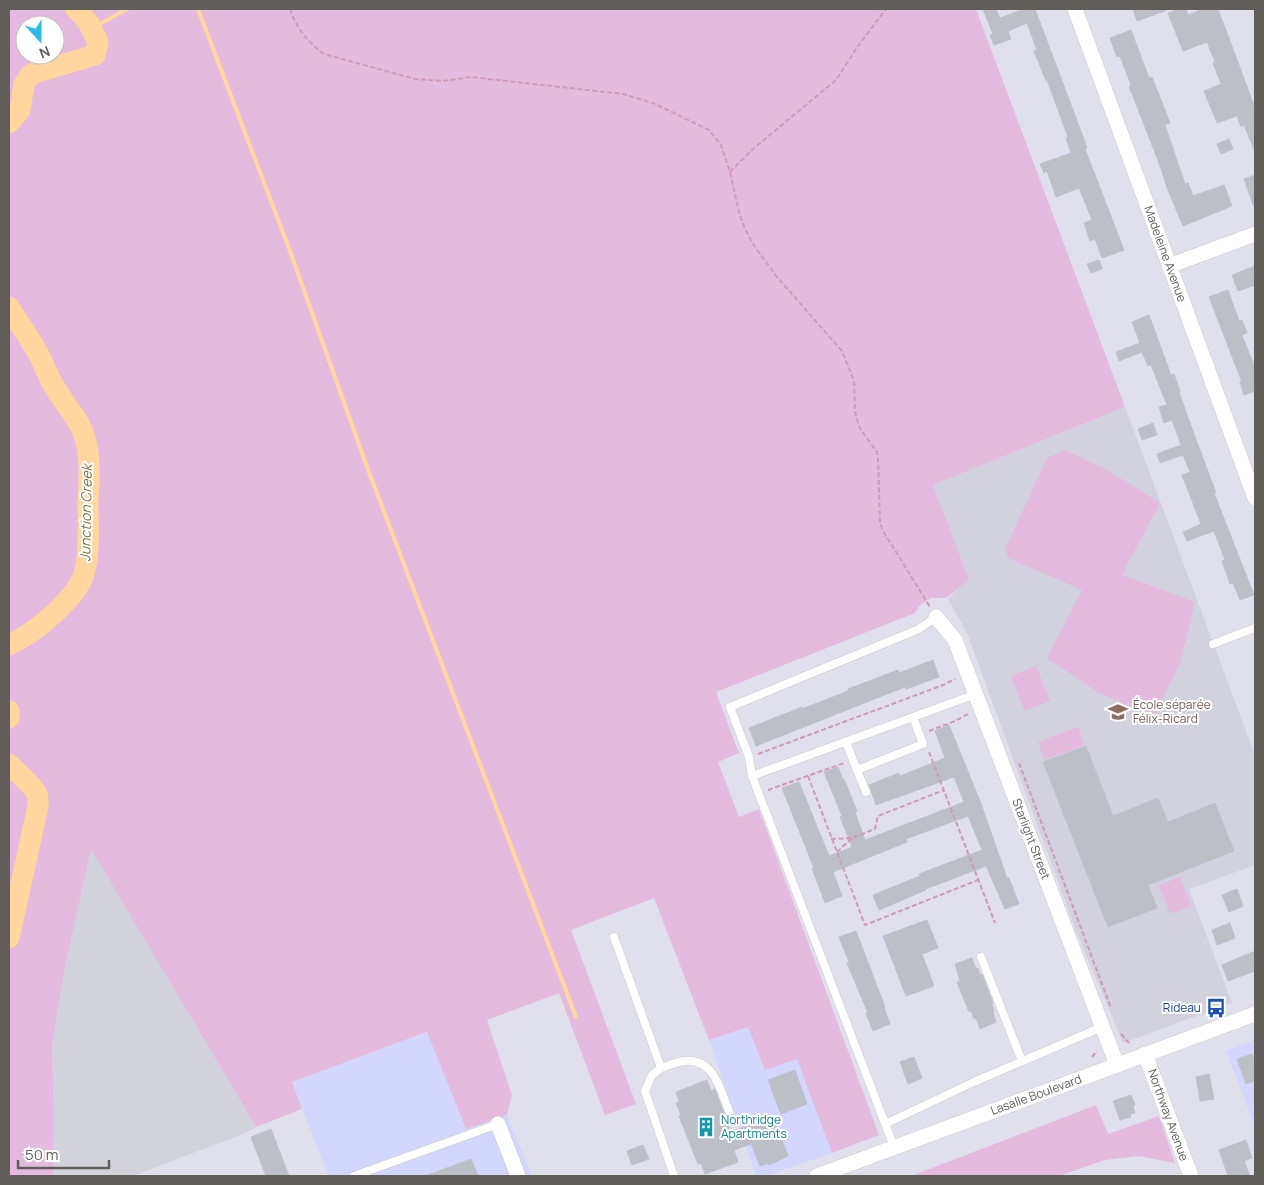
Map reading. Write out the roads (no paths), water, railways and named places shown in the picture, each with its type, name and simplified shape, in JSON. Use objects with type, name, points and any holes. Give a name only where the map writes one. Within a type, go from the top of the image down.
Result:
[{"type":"street","name":"Madeleine Avenue","points":[[1075,9],[1255,498]]},
{"type":"street","points":[[1169,266],[1255,234]]},
{"type":"street","name":"Starlight Street","points":[[936,618],[955,640],[1118,1065]]},
{"type":"street","name":"Lasalle Boulevard","points":[[822,1175],[1255,1014]]},
{"type":"street","name":"Northway Avenue","points":[[1145,1054],[1191,1176]]},
{"type":"street","points":[[498,1124],[518,1176]]},
{"type":"lane","points":[[894,1148],[758,794],[752,776],[749,757],[730,707],[919,630],[936,618]]},
{"type":"lane","points":[[1213,644],[1255,628]]},
{"type":"lane","points":[[752,776],[976,694]]},
{"type":"lane","points":[[857,770],[924,744],[913,717]]},
{"type":"lane","points":[[846,742],[866,792]]},
{"type":"lane","points":[[614,937],[661,1068]]},
{"type":"lane","points":[[981,957],[1022,1062]]},
{"type":"lane","points":[[886,1124],[976,1081],[1102,1027]]},
{"type":"lane","points":[[674,1176],[646,1091],[652,1075],[661,1068],[682,1061],[698,1061],[707,1067],[716,1080],[729,1111]]},
{"type":"lane","points":[[354,1176],[498,1124]]},
{"type":"waterway","name":"Junction Creek","points":[[9,123],[20,110],[24,84],[31,74],[95,55],[98,42],[88,22],[76,9]]},
{"type":"waterway","points":[[91,29],[127,9]]},
{"type":"waterway","points":[[198,9],[290,251],[367,467],[576,1017]]},
{"type":"waterway","name":"Junction Creek","points":[[9,307],[83,431],[87,446],[89,470],[88,553],[81,581],[74,592],[54,614],[19,640],[9,645]]},
{"type":"waterway","name":"Junction Creek","points":[[9,711],[9,718]]},
{"type":"waterway","name":"Junction Creek","points":[[9,764],[32,786],[38,800],[9,938]]},
{"type":"place","name":"École séparée Félix-Ricard","points":[[1118,712]]},
{"type":"place","name":"Rideau","points":[[1216,1008]]},
{"type":"place","name":"Northridge Apartments","points":[[706,1127]]}]
